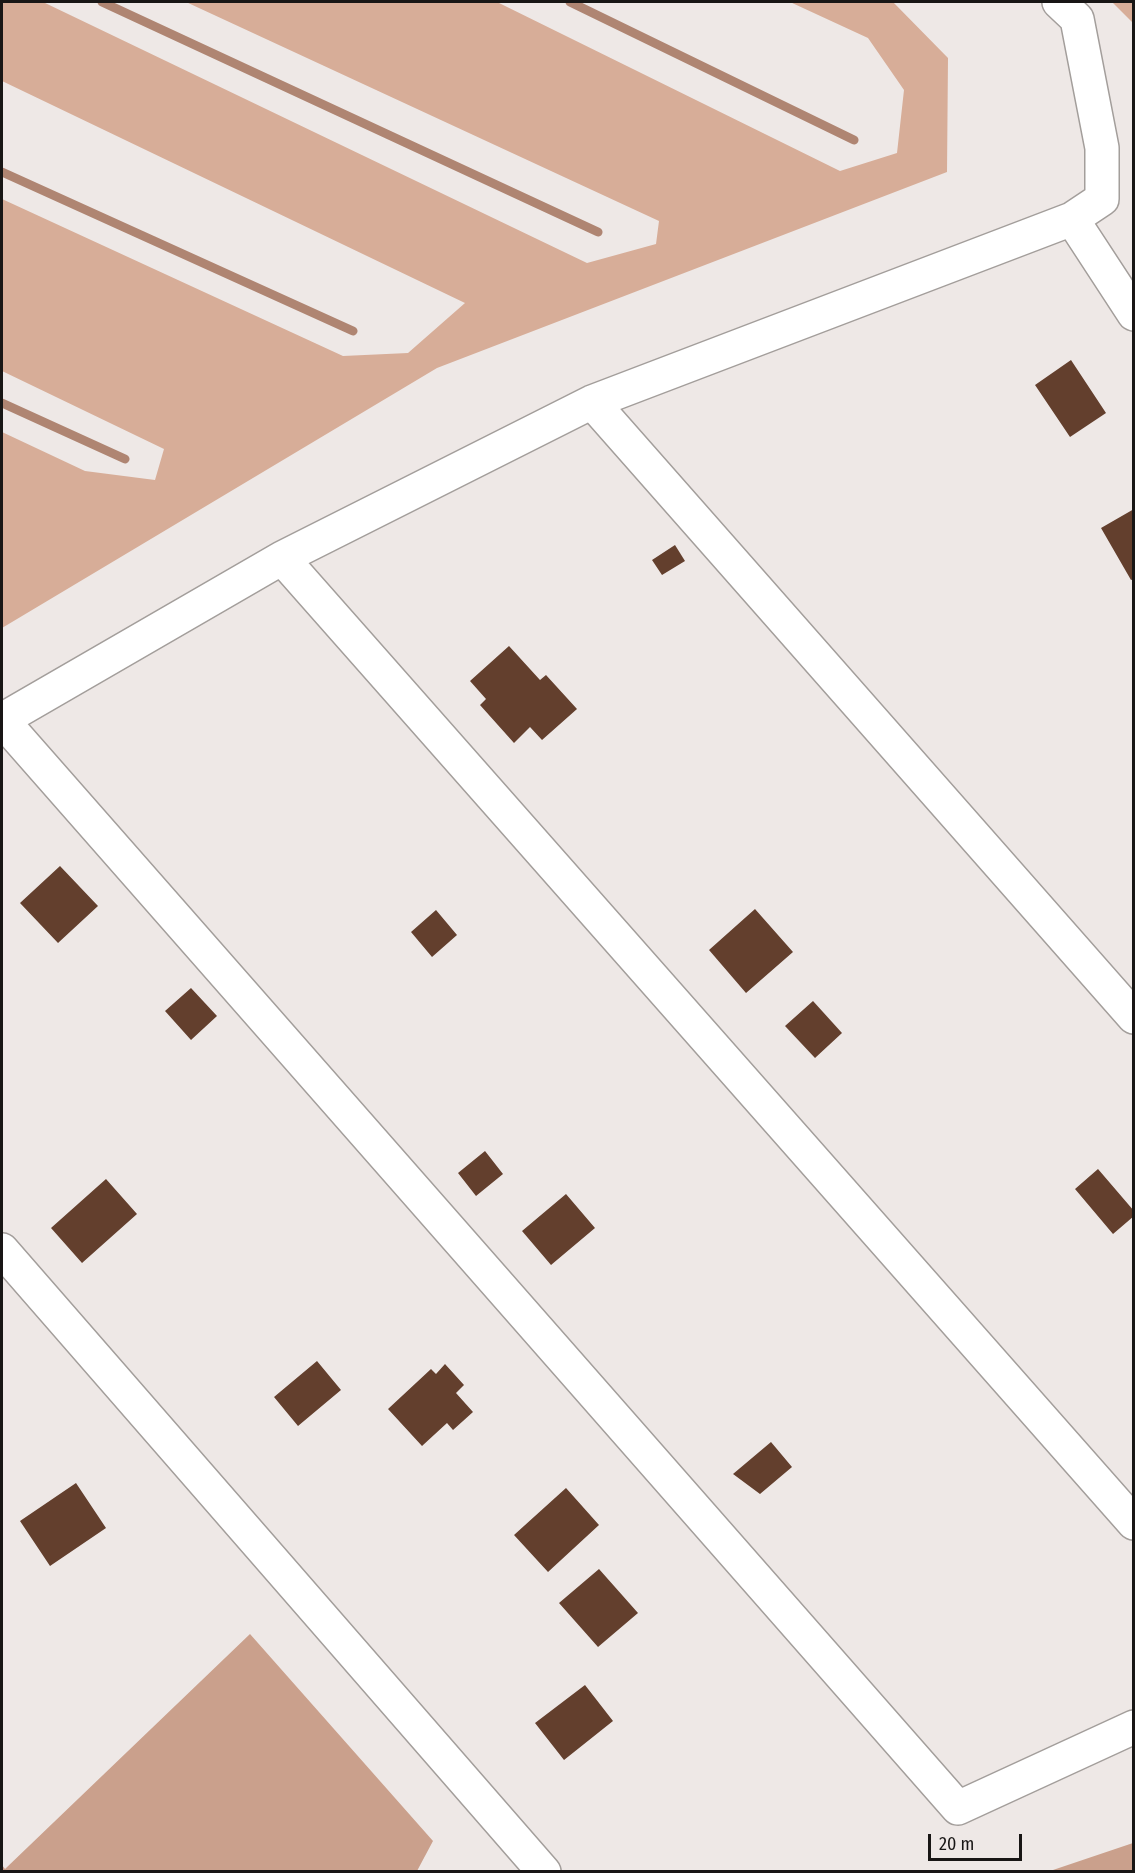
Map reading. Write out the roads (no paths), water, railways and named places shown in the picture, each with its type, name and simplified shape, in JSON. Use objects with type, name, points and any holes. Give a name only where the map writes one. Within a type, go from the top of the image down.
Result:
[{"type":"street","points":[[1059,2],[1077,20],[1102,148],[1102,199],[1072,219],[592,402],[282,558],[2,720],[957,1808],[1134,1727]]},
{"type":"street","points":[[1072,219],[1134,314]]},
{"type":"street","points":[[592,402],[1134,1017]]},
{"type":"street","points":[[282,558],[1134,1523]]},
{"type":"street","points":[[2,1250],[544,1872]]},
{"type":"waterway","points":[[102,2],[598,232]]},
{"type":"waterway","points":[[570,2],[854,140]]},
{"type":"waterway","points":[[2,172],[353,331]]},
{"type":"waterway","points":[[2,403],[125,459]]}]
